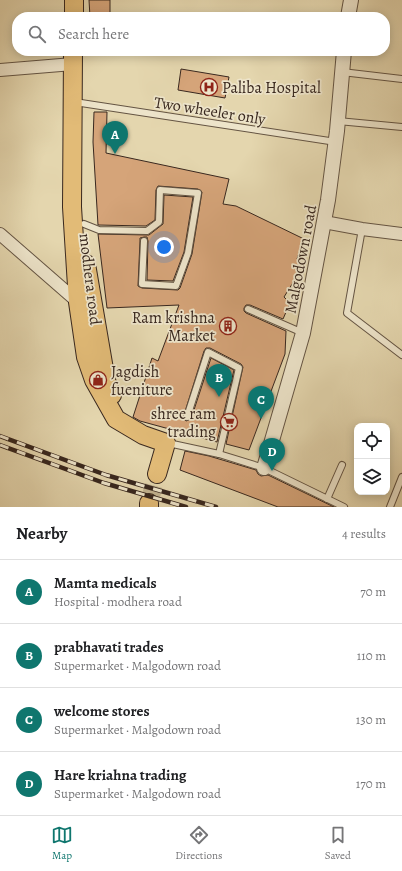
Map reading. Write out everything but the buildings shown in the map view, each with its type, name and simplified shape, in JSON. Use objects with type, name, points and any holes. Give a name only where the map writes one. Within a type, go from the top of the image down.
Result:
[{"type":"main road","points":[[74,0],[74,12]]},
{"type":"main road","points":[[82,0],[82,12]]},
{"type":"main road","points":[[76,56],[72,207],[78,302],[86,357],[94,380],[116,419],[122,418],[143,435],[166,443],[157,474]]},
{"type":"main road","name":"modhera road","points":[[76,56],[80,103],[87,270],[106,381],[122,418]]},
{"type":"street","points":[[349,12],[351,0]]},
{"type":"street","points":[[0,70],[76,56]]},
{"type":"street","name":"Malgodown road","points":[[264,468],[303,333],[328,200],[336,142],[344,56]]},
{"type":"street","points":[[324,222],[402,234]]},
{"type":"street","points":[[0,234],[78,302]]},
{"type":"lane","points":[[342,72],[402,79]]},
{"type":"lane","name":"Two wheeler only","points":[[80,103],[336,142]]},
{"type":"lane","points":[[338,121],[402,128]]},
{"type":"lane","points":[[84,224],[99,230],[147,231],[159,222],[160,190],[198,193],[188,253],[176,286],[142,284],[144,242]]},
{"type":"lane","points":[[362,229],[347,313],[402,355]]},
{"type":"lane","points":[[248,308],[303,333]]},
{"type":"lane","points":[[187,417],[208,352],[240,368],[219,454]]},
{"type":"lane","points":[[166,443],[219,454],[264,468],[344,507]]},
{"type":"lane","points":[[327,499],[342,465]]},
{"type":"lane","points":[[390,507],[402,477]]},
{"type":"tunnel","points":[[149,503],[157,474]]},
{"type":"railway","points":[[0,436],[106,475],[216,507]]},
{"type":"railway","points":[[0,445],[104,483],[186,507]]},
{"type":"place","name":"Paliba Hospital","points":[[209,87]]},
{"type":"place","name":"Mamta medicals","points":[[115,154]]},
{"type":"place","name":"Ram krishna Market","points":[[228,326]]},
{"type":"place","name":"Jagdish fueniture","points":[[98,380]]},
{"type":"place","name":"prabhavati trades","points":[[219,397]]},
{"type":"place","name":"welcome stores","points":[[261,419]]},
{"type":"place","name":"shree ram trading","points":[[229,422]]},
{"type":"place","name":"Hare kriahna trading","points":[[272,471]]}]
